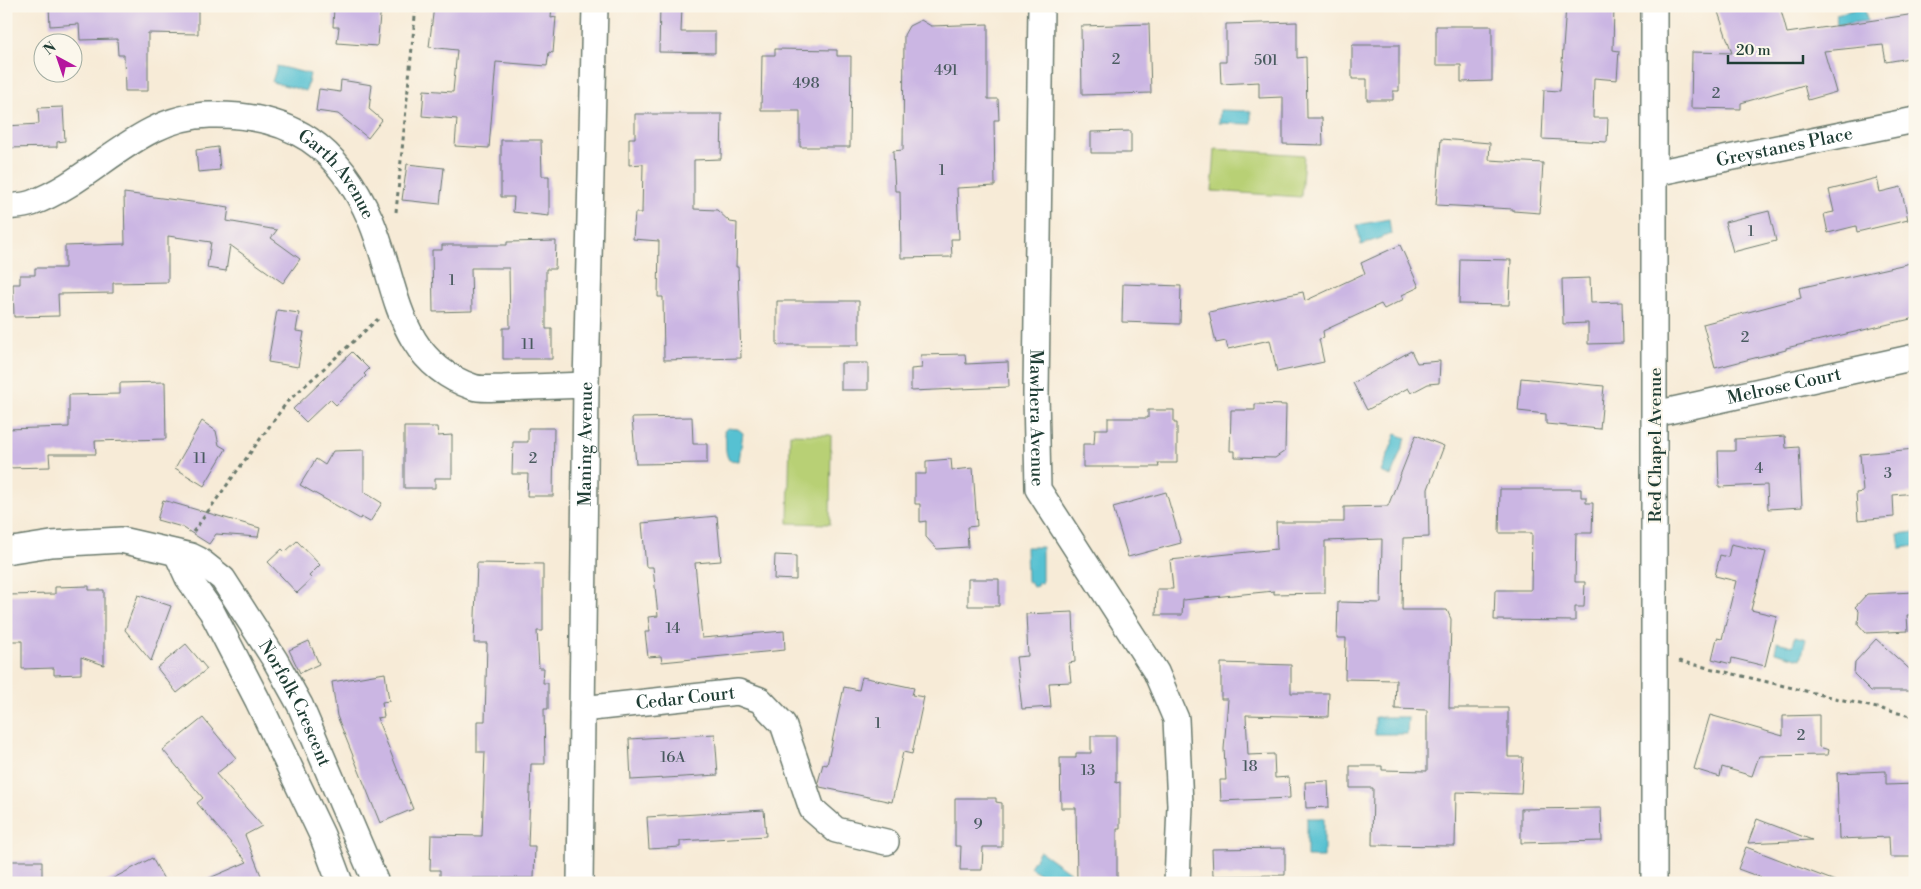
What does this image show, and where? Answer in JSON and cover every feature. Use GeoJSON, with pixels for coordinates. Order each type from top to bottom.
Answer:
{"type":"FeatureCollection","features":[{"type":"Feature","properties":{"kind":"street","name":"Maning Avenue"},"geometry":{"type":"LineString","coordinates":[[580,882],[586,385],[595,6]]}},
{"type":"Feature","properties":{"kind":"street","name":"Mawhera Avenue"},"geometry":{"type":"LineString","coordinates":[[1041,6],[1036,394],[1038,490],[1156,672],[1176,719],[1180,806],[1177,883]]}},
{"type":"Feature","properties":{"kind":"street","name":"Red Chapel Avenue"},"geometry":{"type":"LineString","coordinates":[[1654,6],[1654,883]]}},
{"type":"Feature","properties":{"kind":"street","name":"Garth Avenue"},"geometry":{"type":"LineString","coordinates":[[6,207],[32,203],[74,181],[157,126],[207,115],[244,116],[288,127],[321,147],[349,179],[371,222],[396,304],[420,350],[448,377],[476,388],[586,385]]}},
{"type":"Feature","properties":{"kind":"street","name":"Greystanes Place"},"geometry":{"type":"LineString","coordinates":[[1655,173],[1915,120]]}},
{"type":"Feature","properties":{"kind":"street","name":"Melrose Court"},"geometry":{"type":"LineString","coordinates":[[1655,414],[1915,357]]}},
{"type":"Feature","properties":{"kind":"street","name":"Norfolk Crescent"},"geometry":{"type":"LineString","coordinates":[[6,551],[51,544],[121,540],[199,560],[223,579],[275,660],[304,714],[376,883]]}},
{"type":"Feature","properties":{"kind":"street","name":"Norfolk Crescent"},"geometry":{"type":"LineString","coordinates":[[177,554],[188,578],[212,612],[258,701],[322,835],[340,883]]}},
{"type":"Feature","properties":{"kind":"street","name":"Cedar Court"},"geometry":{"type":"LineString","coordinates":[[582,709],[738,692],[760,700],[783,724],[812,810],[836,830],[886,842]]}},
{"type":"Feature","properties":{"kind":"path"},"geometry":{"type":"LineString","coordinates":[[396,213],[416,6]]}},
{"type":"Feature","properties":{"kind":"path"},"geometry":{"type":"LineString","coordinates":[[177,554],[287,402],[396,304]]}},
{"type":"Feature","properties":{"kind":"path"},"geometry":{"type":"LineString","coordinates":[[1654,655],[1915,717]]}},
{"type":"Feature","properties":{"kind":"green space"},"geometry":{"type":"Polygon","coordinates":[[[1215,149],[1304,155],[1301,197],[1212,191],[1215,149]]]}},
{"type":"Feature","properties":{"kind":"green space"},"geometry":{"type":"Polygon","coordinates":[[[790,434],[831,435],[830,524],[788,523],[790,434]]]}},
{"type":"Feature","properties":{"kind":"water"},"geometry":{"type":"Polygon","coordinates":[[[1865,7],[1867,21],[1837,25],[1836,14],[1865,7]]]}},
{"type":"Feature","properties":{"kind":"water"},"geometry":{"type":"Polygon","coordinates":[[[277,66],[310,74],[306,91],[272,82],[277,66]]]}},
{"type":"Feature","properties":{"kind":"water"},"geometry":{"type":"Polygon","coordinates":[[[1220,110],[1251,111],[1251,124],[1219,123],[1220,110]]]}},
{"type":"Feature","properties":{"kind":"water"},"geometry":{"type":"Polygon","coordinates":[[[1389,219],[1391,234],[1361,245],[1357,225],[1389,219]]]}},
{"type":"Feature","properties":{"kind":"water"},"geometry":{"type":"Polygon","coordinates":[[[727,428],[738,429],[743,433],[739,461],[729,460],[727,456],[724,431],[727,428]]]}},
{"type":"Feature","properties":{"kind":"water"},"geometry":{"type":"Polygon","coordinates":[[[1396,434],[1406,438],[1391,476],[1381,472],[1396,434]]]}},
{"type":"Feature","properties":{"kind":"water"},"geometry":{"type":"Polygon","coordinates":[[[1915,532],[1915,546],[1900,548],[1898,534],[1915,532]]]}},
{"type":"Feature","properties":{"kind":"water"},"geometry":{"type":"Polygon","coordinates":[[[1026,547],[1042,547],[1042,583],[1038,583],[1037,586],[1033,587],[1030,582],[1027,582],[1026,547]]]}},
{"type":"Feature","properties":{"kind":"water"},"geometry":{"type":"Polygon","coordinates":[[[1795,636],[1806,639],[1801,659],[1775,652],[1777,642],[1793,646],[1795,636]]]}},
{"type":"Feature","properties":{"kind":"water"},"geometry":{"type":"Polygon","coordinates":[[[1375,717],[1408,717],[1407,734],[1375,734],[1375,717]]]}},
{"type":"Feature","properties":{"kind":"water"},"geometry":{"type":"Polygon","coordinates":[[[1307,818],[1324,818],[1324,857],[1307,857],[1307,818]]]}},
{"type":"Feature","properties":{"kind":"water"},"geometry":{"type":"Polygon","coordinates":[[[1040,851],[1071,873],[1066,883],[1049,881],[1030,867],[1040,851]]]}},
{"type":"Feature","properties":{"kind":"building"},"geometry":{"type":"Polygon","coordinates":[[[49,6],[198,6],[198,34],[148,33],[148,91],[125,91],[124,55],[118,55],[117,39],[82,40],[79,24],[50,26],[49,6]]]}},
{"type":"Feature","properties":{"kind":"building"},"geometry":{"type":"Polygon","coordinates":[[[334,6],[381,6],[377,46],[337,43],[339,27],[333,27],[334,6]]]}},
{"type":"Feature","properties":{"kind":"building"},"geometry":{"type":"Polygon","coordinates":[[[434,6],[552,6],[551,18],[556,17],[553,53],[549,52],[547,66],[496,62],[489,148],[455,146],[457,119],[422,116],[424,90],[453,92],[457,50],[429,47],[434,6]]]}},
{"type":"Feature","properties":{"kind":"building"},"geometry":{"type":"Polygon","coordinates":[[[660,6],[682,6],[681,32],[715,32],[715,53],[659,52],[660,6]]]}},
{"type":"Feature","properties":{"kind":"building"},"geometry":{"type":"Polygon","coordinates":[[[1566,6],[1614,6],[1613,50],[1619,51],[1617,80],[1594,78],[1593,118],[1608,118],[1607,142],[1542,139],[1544,90],[1560,91],[1566,6]]]}},
{"type":"Feature","properties":{"kind":"building"},"geometry":{"type":"Polygon","coordinates":[[[1716,6],[1780,6],[1787,33],[1915,14],[1915,57],[1886,62],[1883,45],[1824,51],[1836,92],[1808,100],[1804,85],[1741,103],[1741,109],[1691,108],[1692,52],[1732,53],[1716,6]]]}},
{"type":"Feature","properties":{"kind":"building"},"geometry":{"type":"Polygon","coordinates":[[[921,20],[931,26],[988,24],[988,99],[998,99],[999,120],[994,120],[995,186],[957,188],[959,239],[951,239],[952,257],[901,258],[900,191],[895,191],[893,151],[903,150],[904,35],[909,26],[921,20]]]}},
{"type":"Feature","properties":{"kind":"building"},"geometry":{"type":"Polygon","coordinates":[[[1297,22],[1297,58],[1306,57],[1307,118],[1322,118],[1323,145],[1283,144],[1283,97],[1259,98],[1259,82],[1221,84],[1220,62],[1226,62],[1226,24],[1297,22]]]}},
{"type":"Feature","properties":{"kind":"building"},"geometry":{"type":"Polygon","coordinates":[[[1149,24],[1151,93],[1082,95],[1081,26],[1149,24]]]}},
{"type":"Feature","properties":{"kind":"building"},"geometry":{"type":"Polygon","coordinates":[[[1436,26],[1492,26],[1492,81],[1461,82],[1461,65],[1436,65],[1436,26]]]}},
{"type":"Feature","properties":{"kind":"building"},"geometry":{"type":"Polygon","coordinates":[[[1352,45],[1399,45],[1399,91],[1393,91],[1393,100],[1367,100],[1367,79],[1352,79],[1352,45]]]}},
{"type":"Feature","properties":{"kind":"building"},"geometry":{"type":"Polygon","coordinates":[[[775,49],[837,50],[837,56],[851,56],[850,147],[800,147],[800,111],[761,111],[762,55],[775,55],[775,49]]]}},
{"type":"Feature","properties":{"kind":"building"},"geometry":{"type":"Polygon","coordinates":[[[341,80],[372,85],[369,109],[382,120],[368,138],[338,114],[316,111],[319,89],[340,92],[341,80]]]}},
{"type":"Feature","properties":{"kind":"building"},"geometry":{"type":"Polygon","coordinates":[[[63,107],[65,141],[57,142],[57,147],[6,148],[6,126],[39,124],[38,108],[63,107]]]}},
{"type":"Feature","properties":{"kind":"building"},"geometry":{"type":"Polygon","coordinates":[[[635,114],[722,114],[721,159],[694,160],[694,209],[717,210],[730,222],[737,223],[736,267],[738,267],[741,358],[664,360],[663,297],[658,297],[659,241],[633,239],[635,213],[642,213],[643,164],[629,165],[629,138],[635,138],[635,114]]]}},
{"type":"Feature","properties":{"kind":"building"},"geometry":{"type":"Polygon","coordinates":[[[1131,131],[1131,153],[1091,153],[1091,132],[1131,131]]]}},
{"type":"Feature","properties":{"kind":"building"},"geometry":{"type":"Polygon","coordinates":[[[1441,139],[1490,143],[1489,160],[1543,163],[1540,213],[1513,211],[1513,209],[1436,205],[1441,139]]]}},
{"type":"Feature","properties":{"kind":"building"},"geometry":{"type":"Polygon","coordinates":[[[501,140],[541,140],[542,176],[549,176],[549,216],[513,212],[514,197],[501,197],[501,140]]]}},
{"type":"Feature","properties":{"kind":"building"},"geometry":{"type":"Polygon","coordinates":[[[218,147],[220,170],[198,172],[196,150],[218,147]]]}},
{"type":"Feature","properties":{"kind":"building"},"geometry":{"type":"Polygon","coordinates":[[[407,164],[444,168],[440,204],[402,200],[407,164]]]}},
{"type":"Feature","properties":{"kind":"building"},"geometry":{"type":"Polygon","coordinates":[[[1877,178],[1880,192],[1901,187],[1908,220],[1857,232],[1856,226],[1828,233],[1824,214],[1834,212],[1829,190],[1877,178]]]}},
{"type":"Feature","properties":{"kind":"building"},"geometry":{"type":"Polygon","coordinates":[[[124,193],[229,207],[227,221],[277,230],[271,238],[300,259],[283,283],[230,245],[226,271],[207,268],[211,242],[168,236],[168,282],[113,283],[113,293],[58,294],[59,316],[14,317],[13,284],[20,284],[20,275],[35,275],[35,268],[65,268],[65,246],[125,244],[124,193]]]}},
{"type":"Feature","properties":{"kind":"building"},"geometry":{"type":"Polygon","coordinates":[[[1769,211],[1776,241],[1733,252],[1725,222],[1769,211]]]}},
{"type":"Feature","properties":{"kind":"building"},"geometry":{"type":"Polygon","coordinates":[[[556,241],[555,269],[546,269],[546,329],[552,329],[552,359],[503,359],[503,328],[510,328],[509,268],[471,268],[472,311],[433,312],[432,250],[442,250],[442,245],[507,245],[507,242],[556,241]]]}},
{"type":"Feature","properties":{"kind":"building"},"geometry":{"type":"Polygon","coordinates":[[[1400,245],[1419,287],[1402,295],[1404,299],[1384,309],[1381,304],[1323,331],[1324,338],[1319,339],[1324,362],[1277,372],[1270,340],[1228,349],[1226,341],[1216,343],[1209,312],[1303,292],[1305,301],[1365,273],[1361,263],[1400,245]]]}},
{"type":"Feature","properties":{"kind":"building"},"geometry":{"type":"Polygon","coordinates":[[[1460,259],[1511,260],[1509,305],[1459,304],[1460,259]]]}},
{"type":"Feature","properties":{"kind":"building"},"geometry":{"type":"Polygon","coordinates":[[[1915,262],[1915,318],[1786,348],[1786,350],[1715,368],[1703,324],[1801,298],[1799,288],[1915,262]]]}},
{"type":"Feature","properties":{"kind":"building"},"geometry":{"type":"Polygon","coordinates":[[[1590,278],[1591,303],[1622,302],[1623,343],[1588,344],[1588,323],[1563,324],[1562,279],[1590,278]]]}},
{"type":"Feature","properties":{"kind":"building"},"geometry":{"type":"Polygon","coordinates":[[[1123,284],[1181,286],[1180,324],[1122,322],[1123,284]]]}},
{"type":"Feature","properties":{"kind":"building"},"geometry":{"type":"Polygon","coordinates":[[[777,301],[859,301],[859,345],[777,345],[777,301]]]}},
{"type":"Feature","properties":{"kind":"building"},"geometry":{"type":"Polygon","coordinates":[[[277,310],[299,313],[296,331],[304,332],[298,367],[268,362],[277,310]]]}},
{"type":"Feature","properties":{"kind":"building"},"geometry":{"type":"Polygon","coordinates":[[[1411,351],[1417,363],[1440,361],[1439,383],[1428,384],[1411,393],[1408,388],[1367,410],[1353,383],[1411,351]]]}},
{"type":"Feature","properties":{"kind":"building"},"geometry":{"type":"Polygon","coordinates":[[[352,352],[369,369],[364,374],[366,376],[336,405],[330,399],[306,422],[293,409],[352,352]]]}},
{"type":"Feature","properties":{"kind":"building"},"geometry":{"type":"Polygon","coordinates":[[[965,354],[966,364],[1008,362],[1009,387],[911,391],[911,369],[922,368],[921,355],[965,354]]]}},
{"type":"Feature","properties":{"kind":"building"},"geometry":{"type":"Polygon","coordinates":[[[841,363],[868,363],[868,390],[841,390],[841,363]]]}},
{"type":"Feature","properties":{"kind":"building"},"geometry":{"type":"Polygon","coordinates":[[[1521,378],[1604,386],[1600,429],[1546,424],[1546,414],[1518,411],[1521,378]]]}},
{"type":"Feature","properties":{"kind":"building"},"geometry":{"type":"Polygon","coordinates":[[[165,382],[166,439],[95,441],[96,454],[49,454],[50,467],[6,468],[6,429],[69,427],[69,395],[120,394],[120,383],[165,382]]]}},
{"type":"Feature","properties":{"kind":"building"},"geometry":{"type":"Polygon","coordinates":[[[1255,404],[1286,405],[1285,451],[1275,458],[1235,457],[1235,451],[1230,451],[1231,410],[1255,410],[1255,404]]]}},
{"type":"Feature","properties":{"kind":"building"},"geometry":{"type":"Polygon","coordinates":[[[1148,410],[1174,410],[1174,423],[1177,423],[1177,463],[1158,463],[1159,467],[1083,467],[1083,444],[1094,444],[1095,429],[1108,429],[1108,418],[1148,418],[1148,410]]]}},
{"type":"Feature","properties":{"kind":"building"},"geometry":{"type":"Polygon","coordinates":[[[692,417],[693,444],[707,444],[707,463],[636,464],[632,418],[692,417]]]}},
{"type":"Feature","properties":{"kind":"building"},"geometry":{"type":"Polygon","coordinates":[[[202,421],[216,431],[219,445],[226,449],[204,486],[175,468],[202,421]]]}},
{"type":"Feature","properties":{"kind":"building"},"geometry":{"type":"Polygon","coordinates":[[[404,427],[437,427],[438,436],[452,435],[452,478],[435,478],[435,488],[404,488],[404,427]]]}},
{"type":"Feature","properties":{"kind":"building"},"geometry":{"type":"Polygon","coordinates":[[[528,428],[554,428],[553,496],[527,496],[528,474],[512,474],[513,442],[528,442],[528,428]]]}},
{"type":"Feature","properties":{"kind":"building"},"geometry":{"type":"Polygon","coordinates":[[[1416,435],[1444,446],[1428,489],[1429,537],[1403,538],[1402,610],[1447,610],[1451,619],[1449,708],[1508,708],[1508,757],[1523,757],[1521,794],[1456,792],[1455,846],[1372,845],[1373,788],[1350,788],[1350,766],[1382,766],[1382,770],[1427,771],[1427,710],[1395,709],[1396,680],[1345,679],[1346,638],[1337,638],[1338,602],[1381,603],[1382,539],[1325,541],[1325,593],[1274,594],[1274,591],[1183,600],[1182,615],[1156,615],[1157,589],[1173,589],[1170,560],[1277,549],[1276,522],[1344,522],[1344,507],[1388,506],[1416,435]]]}},
{"type":"Feature","properties":{"kind":"building"},"geometry":{"type":"Polygon","coordinates":[[[1785,436],[1786,448],[1799,447],[1802,507],[1768,509],[1767,485],[1719,487],[1718,451],[1735,451],[1735,439],[1785,436]]]}},
{"type":"Feature","properties":{"kind":"building"},"geometry":{"type":"Polygon","coordinates":[[[1915,449],[1915,493],[1893,495],[1894,517],[1858,520],[1856,493],[1863,492],[1860,454],[1915,449]]]}},
{"type":"Feature","properties":{"kind":"building"},"geometry":{"type":"Polygon","coordinates":[[[364,450],[364,492],[382,503],[370,522],[361,517],[360,519],[300,485],[316,459],[325,465],[333,451],[364,450]]]}},
{"type":"Feature","properties":{"kind":"building"},"geometry":{"type":"Polygon","coordinates":[[[951,459],[952,470],[973,468],[977,526],[967,527],[968,547],[937,549],[926,537],[926,521],[920,522],[920,504],[915,504],[915,474],[926,474],[926,461],[951,459]]]}},
{"type":"Feature","properties":{"kind":"building"},"geometry":{"type":"Polygon","coordinates":[[[1500,489],[1581,489],[1581,497],[1586,497],[1586,503],[1593,503],[1592,533],[1576,533],[1575,582],[1585,582],[1584,607],[1575,607],[1575,621],[1494,620],[1495,590],[1531,590],[1532,533],[1499,533],[1500,489]]]}},
{"type":"Feature","properties":{"kind":"building"},"geometry":{"type":"Polygon","coordinates":[[[1166,492],[1181,543],[1128,557],[1113,507],[1166,492]]]}},
{"type":"Feature","properties":{"kind":"building"},"geometry":{"type":"Polygon","coordinates":[[[163,500],[260,528],[258,537],[216,534],[209,544],[182,527],[157,520],[163,500]]]}},
{"type":"Feature","properties":{"kind":"building"},"geometry":{"type":"Polygon","coordinates":[[[717,516],[721,561],[695,563],[702,638],[784,631],[785,650],[662,662],[661,656],[648,657],[645,632],[650,632],[648,617],[658,616],[653,567],[646,567],[642,523],[717,516]]]}},
{"type":"Feature","properties":{"kind":"building"},"geometry":{"type":"Polygon","coordinates":[[[297,541],[320,565],[309,576],[312,579],[297,593],[268,562],[282,549],[285,552],[297,541]]]}},
{"type":"Feature","properties":{"kind":"building"},"geometry":{"type":"Polygon","coordinates":[[[1731,544],[1766,552],[1751,610],[1777,616],[1765,666],[1732,658],[1731,664],[1712,659],[1717,638],[1722,639],[1736,581],[1715,576],[1720,555],[1728,557],[1731,544]]]}},
{"type":"Feature","properties":{"kind":"building"},"geometry":{"type":"Polygon","coordinates":[[[775,555],[796,556],[796,580],[774,579],[775,555]]]}},
{"type":"Feature","properties":{"kind":"building"},"geometry":{"type":"Polygon","coordinates":[[[477,563],[543,564],[543,631],[537,631],[539,668],[544,668],[543,683],[548,683],[548,709],[544,709],[545,764],[531,764],[528,846],[535,846],[534,878],[440,878],[440,870],[430,870],[431,835],[482,836],[485,752],[477,752],[477,721],[485,721],[487,643],[474,643],[477,563]]]}},
{"type":"Feature","properties":{"kind":"building"},"geometry":{"type":"Polygon","coordinates":[[[968,579],[999,579],[999,606],[968,606],[968,579]]]}},
{"type":"Feature","properties":{"kind":"building"},"geometry":{"type":"Polygon","coordinates":[[[89,586],[89,590],[104,590],[104,665],[81,657],[81,674],[54,675],[54,668],[22,669],[22,641],[6,641],[6,595],[55,594],[55,587],[89,586]]]}},
{"type":"Feature","properties":{"kind":"building"},"geometry":{"type":"Polygon","coordinates":[[[1915,592],[1915,615],[1907,615],[1908,631],[1866,633],[1858,624],[1859,611],[1855,607],[1867,594],[1915,592]]]}},
{"type":"Feature","properties":{"kind":"building"},"geometry":{"type":"Polygon","coordinates":[[[138,595],[171,606],[151,661],[125,630],[138,595]]]}},
{"type":"Feature","properties":{"kind":"building"},"geometry":{"type":"Polygon","coordinates":[[[1073,612],[1075,662],[1069,663],[1071,682],[1049,683],[1051,707],[1022,709],[1016,657],[1028,656],[1026,614],[1073,612]]]}},
{"type":"Feature","properties":{"kind":"building"},"geometry":{"type":"Polygon","coordinates":[[[1876,639],[1915,674],[1915,691],[1871,691],[1854,674],[1855,662],[1876,639]]]}},
{"type":"Feature","properties":{"kind":"building"},"geometry":{"type":"Polygon","coordinates":[[[309,641],[319,664],[300,673],[289,650],[309,641]]]}},
{"type":"Feature","properties":{"kind":"building"},"geometry":{"type":"Polygon","coordinates":[[[186,644],[207,669],[177,693],[157,668],[186,644]]]}},
{"type":"Feature","properties":{"kind":"building"},"geometry":{"type":"Polygon","coordinates":[[[1221,663],[1291,665],[1291,693],[1329,693],[1328,717],[1246,715],[1248,755],[1274,754],[1275,778],[1289,777],[1290,798],[1221,801],[1220,780],[1226,780],[1224,749],[1228,699],[1221,699],[1221,663]]]}},
{"type":"Feature","properties":{"kind":"building"},"geometry":{"type":"Polygon","coordinates":[[[385,673],[389,701],[382,702],[384,717],[377,718],[413,809],[380,823],[337,716],[332,682],[385,673]]]}},
{"type":"Feature","properties":{"kind":"building"},"geometry":{"type":"Polygon","coordinates":[[[862,677],[914,688],[912,695],[924,697],[912,754],[903,752],[892,802],[820,787],[818,782],[823,764],[827,765],[844,687],[859,690],[862,677]]]}},
{"type":"Feature","properties":{"kind":"building"},"geometry":{"type":"Polygon","coordinates":[[[1710,715],[1783,736],[1783,716],[1819,715],[1819,747],[1829,750],[1828,755],[1759,756],[1752,776],[1722,767],[1720,777],[1694,769],[1710,715]]]}},
{"type":"Feature","properties":{"kind":"building"},"geometry":{"type":"Polygon","coordinates":[[[203,718],[236,758],[216,774],[262,826],[245,835],[264,883],[198,883],[247,862],[197,803],[203,798],[163,750],[203,718]]]}},
{"type":"Feature","properties":{"kind":"building"},"geometry":{"type":"Polygon","coordinates":[[[715,734],[718,775],[631,780],[629,739],[715,734]]]}},
{"type":"Feature","properties":{"kind":"building"},"geometry":{"type":"Polygon","coordinates":[[[1091,736],[1116,736],[1116,783],[1120,782],[1120,829],[1117,829],[1117,883],[1077,883],[1076,808],[1061,808],[1060,758],[1076,758],[1076,753],[1091,753],[1091,736]]]}},
{"type":"Feature","properties":{"kind":"building"},"geometry":{"type":"Polygon","coordinates":[[[1886,771],[1886,785],[1915,784],[1915,857],[1890,857],[1889,837],[1839,839],[1837,773],[1886,771]]]}},
{"type":"Feature","properties":{"kind":"building"},"geometry":{"type":"Polygon","coordinates":[[[1328,781],[1329,807],[1306,808],[1305,782],[1328,781]]]}},
{"type":"Feature","properties":{"kind":"building"},"geometry":{"type":"Polygon","coordinates":[[[955,798],[996,798],[996,802],[1002,803],[1002,847],[983,847],[982,870],[960,870],[961,846],[955,846],[955,798]]]}},
{"type":"Feature","properties":{"kind":"building"},"geometry":{"type":"Polygon","coordinates":[[[1601,808],[1602,841],[1521,843],[1521,809],[1601,808]]]}},
{"type":"Feature","properties":{"kind":"building"},"geometry":{"type":"Polygon","coordinates":[[[764,810],[766,836],[680,841],[680,847],[649,849],[647,817],[764,810]]]}},
{"type":"Feature","properties":{"kind":"building"},"geometry":{"type":"Polygon","coordinates":[[[1757,819],[1812,840],[1748,843],[1757,819]]]}},
{"type":"Feature","properties":{"kind":"building"},"geometry":{"type":"Polygon","coordinates":[[[1746,847],[1835,881],[1835,883],[1776,883],[1738,869],[1746,847]]]}},
{"type":"Feature","properties":{"kind":"building"},"geometry":{"type":"Polygon","coordinates":[[[1285,848],[1285,875],[1213,876],[1212,849],[1285,848]]]}},
{"type":"Feature","properties":{"kind":"building"},"geometry":{"type":"Polygon","coordinates":[[[152,858],[166,883],[104,883],[152,858]]]}},
{"type":"Feature","properties":{"kind":"building"},"geometry":{"type":"Polygon","coordinates":[[[6,861],[42,861],[42,882],[6,882],[6,861]]]}}]}
